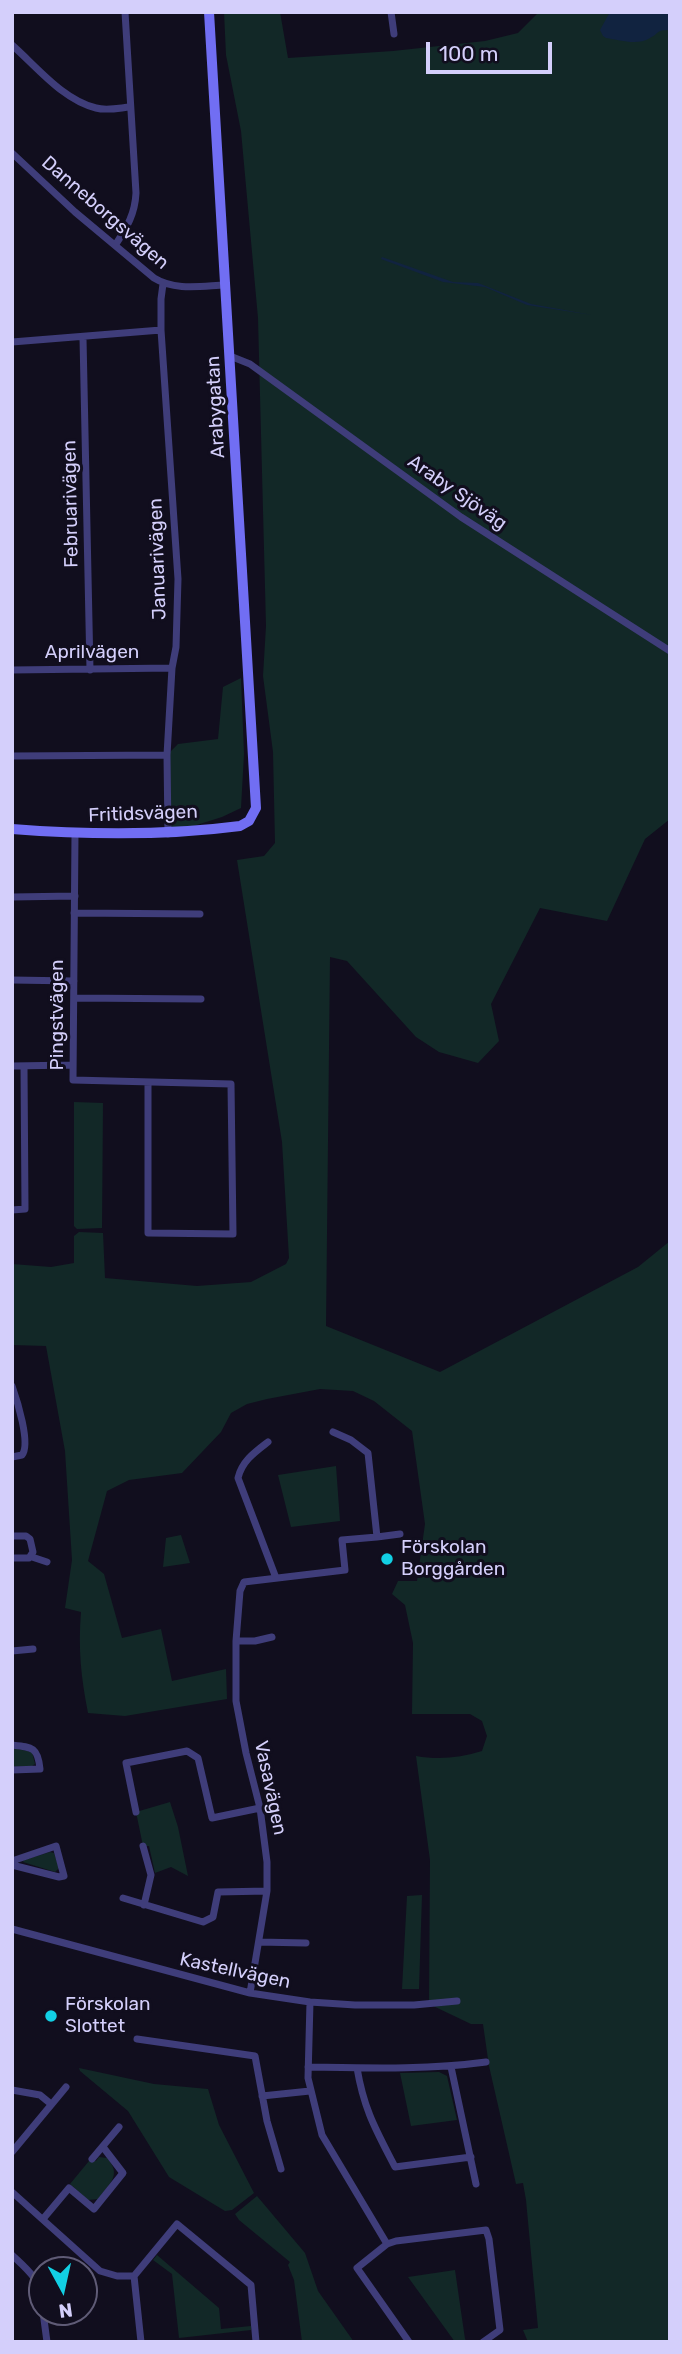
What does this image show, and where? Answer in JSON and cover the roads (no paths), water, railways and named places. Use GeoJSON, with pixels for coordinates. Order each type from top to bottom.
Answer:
{"type":"FeatureCollection","features":[{"type":"Feature","properties":{"kind":"street"},"geometry":{"type":"LineString","coordinates":[[116,244],[135,209],[136,193],[125,12]]}},
{"type":"Feature","properties":{"kind":"street","name":"Arabygatan"},"geometry":{"type":"LineString","coordinates":[[209,12],[256,799]]}},
{"type":"Feature","properties":{"kind":"street"},"geometry":{"type":"LineString","coordinates":[[391,12],[394,34]]}},
{"type":"Feature","properties":{"kind":"street"},"geometry":{"type":"LineString","coordinates":[[12,45],[55,84],[80,102],[99,109],[130,107]]}},
{"type":"Feature","properties":{"kind":"street","name":"Danneborgsvägen"},"geometry":{"type":"LineString","coordinates":[[12,153],[75,212],[163,284],[177,287],[225,285]]}},
{"type":"Feature","properties":{"kind":"street","name":"Januarivägen"},"geometry":{"type":"LineString","coordinates":[[163,284],[161,330],[178,579],[176,647],[172,668],[167,755],[168,834]]}},
{"type":"Feature","properties":{"kind":"street"},"geometry":{"type":"LineString","coordinates":[[12,342],[161,330]]}},
{"type":"Feature","properties":{"kind":"street","name":"Februarivägen"},"geometry":{"type":"LineString","coordinates":[[83,338],[90,670]]}},
{"type":"Feature","properties":{"kind":"street","name":"Araby Sjöväg"},"geometry":{"type":"LineString","coordinates":[[230,356],[250,364],[461,517],[670,651]]}},
{"type":"Feature","properties":{"kind":"street","name":"Aprilvägen"},"geometry":{"type":"LineString","coordinates":[[12,670],[172,668]]}},
{"type":"Feature","properties":{"kind":"street"},"geometry":{"type":"LineString","coordinates":[[12,756],[167,755]]}},
{"type":"Feature","properties":{"kind":"street","name":"Fritidsvägen"},"geometry":{"type":"LineString","coordinates":[[12,829],[75,834],[168,834],[240,825],[254,816],[256,799]]}},
{"type":"Feature","properties":{"kind":"street","name":"Pingstvägen"},"geometry":{"type":"LineString","coordinates":[[75,834],[73,1080],[231,1084],[233,1234],[148,1233],[148,1082]]}},
{"type":"Feature","properties":{"kind":"street"},"geometry":{"type":"LineString","coordinates":[[12,897],[75,896]]}},
{"type":"Feature","properties":{"kind":"street"},"geometry":{"type":"LineString","coordinates":[[74,913],[201,914]]}},
{"type":"Feature","properties":{"kind":"street"},"geometry":{"type":"LineString","coordinates":[[12,980],[74,981]]}},
{"type":"Feature","properties":{"kind":"street"},"geometry":{"type":"LineString","coordinates":[[74,998],[201,999]]}},
{"type":"Feature","properties":{"kind":"street"},"geometry":{"type":"LineString","coordinates":[[12,1066],[73,1065]]}},
{"type":"Feature","properties":{"kind":"street"},"geometry":{"type":"LineString","coordinates":[[12,1210],[25,1209],[24,1066]]}},
{"type":"Feature","properties":{"kind":"street"},"geometry":{"type":"LineString","coordinates":[[12,1386],[21,1416],[26,1449],[22,1455],[12,1457]]}},
{"type":"Feature","properties":{"kind":"street"},"geometry":{"type":"LineString","coordinates":[[333,1432],[351,1440],[369,1453],[377,1536],[400,1534]]}},
{"type":"Feature","properties":{"kind":"street"},"geometry":{"type":"LineString","coordinates":[[268,1442],[240,1468],[238,1478],[276,1578]]}},
{"type":"Feature","properties":{"kind":"street"},"geometry":{"type":"LineString","coordinates":[[12,1536],[22,1535],[30,1539],[32,1557]]}},
{"type":"Feature","properties":{"kind":"street","name":"Vasavägen"},"geometry":{"type":"LineString","coordinates":[[250,1993],[267,1891],[267,1862],[260,1808],[237,1704],[236,1641],[242,1584],[345,1570],[342,1540],[377,1536]]}},
{"type":"Feature","properties":{"kind":"street"},"geometry":{"type":"LineString","coordinates":[[12,1558],[32,1557],[47,1562]]}},
{"type":"Feature","properties":{"kind":"street"},"geometry":{"type":"LineString","coordinates":[[236,1641],[272,1637]]}},
{"type":"Feature","properties":{"kind":"street"},"geometry":{"type":"LineString","coordinates":[[12,1651],[33,1648]]}},
{"type":"Feature","properties":{"kind":"street"},"geometry":{"type":"LineString","coordinates":[[12,1745],[35,1749],[40,1769],[12,1770]]}},
{"type":"Feature","properties":{"kind":"street"},"geometry":{"type":"LineString","coordinates":[[136,1812],[126,1763],[187,1751],[198,1758],[212,1818],[260,1808]]}},
{"type":"Feature","properties":{"kind":"street"},"geometry":{"type":"LineString","coordinates":[[56,1846],[65,1874],[64,1877],[59,1877],[12,1863],[56,1846]]}},
{"type":"Feature","properties":{"kind":"street"},"geometry":{"type":"LineString","coordinates":[[143,1846],[151,1875],[144,1905]]}},
{"type":"Feature","properties":{"kind":"street"},"geometry":{"type":"LineString","coordinates":[[123,1898],[203,1922],[213,1917],[218,1892],[267,1891]]}},
{"type":"Feature","properties":{"kind":"street","name":"Kastellvägen"},"geometry":{"type":"LineString","coordinates":[[12,1929],[250,1993],[310,2002],[392,2006],[457,2001]]}},
{"type":"Feature","properties":{"kind":"street"},"geometry":{"type":"LineString","coordinates":[[258,1942],[306,1944]]}},
{"type":"Feature","properties":{"kind":"street"},"geometry":{"type":"LineString","coordinates":[[310,2002],[310,2091],[322,2135],[387,2245]]}},
{"type":"Feature","properties":{"kind":"street"},"geometry":{"type":"LineString","coordinates":[[137,2039],[256,2056],[267,2121],[281,2169]]}},
{"type":"Feature","properties":{"kind":"street"},"geometry":{"type":"LineString","coordinates":[[308,2067],[451,2067],[486,2062]]}},
{"type":"Feature","properties":{"kind":"street"},"geometry":{"type":"LineString","coordinates":[[451,2067],[476,2183]]}},
{"type":"Feature","properties":{"kind":"street"},"geometry":{"type":"LineString","coordinates":[[357,2068],[362,2098],[396,2166],[471,2157]]}},
{"type":"Feature","properties":{"kind":"street"},"geometry":{"type":"LineString","coordinates":[[12,2152],[66,2087]]}},
{"type":"Feature","properties":{"kind":"street"},"geometry":{"type":"LineString","coordinates":[[12,2090],[40,2095],[51,2104]]}},
{"type":"Feature","properties":{"kind":"street"},"geometry":{"type":"LineString","coordinates":[[262,2096],[310,2091]]}},
{"type":"Feature","properties":{"kind":"street"},"geometry":{"type":"LineString","coordinates":[[92,2159],[119,2126]]}},
{"type":"Feature","properties":{"kind":"street"},"geometry":{"type":"LineString","coordinates":[[43,2219],[69,2188],[94,2209],[123,2173],[103,2147]]}},
{"type":"Feature","properties":{"kind":"street"},"geometry":{"type":"LineString","coordinates":[[14,2197],[43,2219],[100,2271],[112,2275],[134,2276]]}},
{"type":"Feature","properties":{"kind":"street"},"geometry":{"type":"LineString","coordinates":[[141,2342],[134,2276],[177,2224],[251,2285],[257,2342]]}},
{"type":"Feature","properties":{"kind":"street"},"geometry":{"type":"LineString","coordinates":[[410,2342],[357,2269],[396,2241],[486,2230],[500,2330],[484,2342]]}},
{"type":"Feature","properties":{"kind":"street"},"geometry":{"type":"LineString","coordinates":[[12,2255],[28,2269]]}},
{"type":"Feature","properties":{"kind":"water"},"geometry":{"type":"Polygon","coordinates":[[[610,12],[670,12],[670,30],[660,31],[640,42],[606,38],[600,30],[610,12]]]}},
{"type":"Feature","properties":{"kind":"water"},"geometry":{"type":"Polygon","coordinates":[[[382,257],[453,282],[478,283],[531,304],[592,315],[527,305],[485,287],[443,282],[381,259],[382,257]]]}},
{"type":"Feature","properties":{"kind":"place","name":"Förskolan Borggården"},"geometry":{"type":"Point","coordinates":[387,1559]}},
{"type":"Feature","properties":{"kind":"place","name":"Förskolan Slottet"},"geometry":{"type":"Point","coordinates":[51,2016]}}]}
